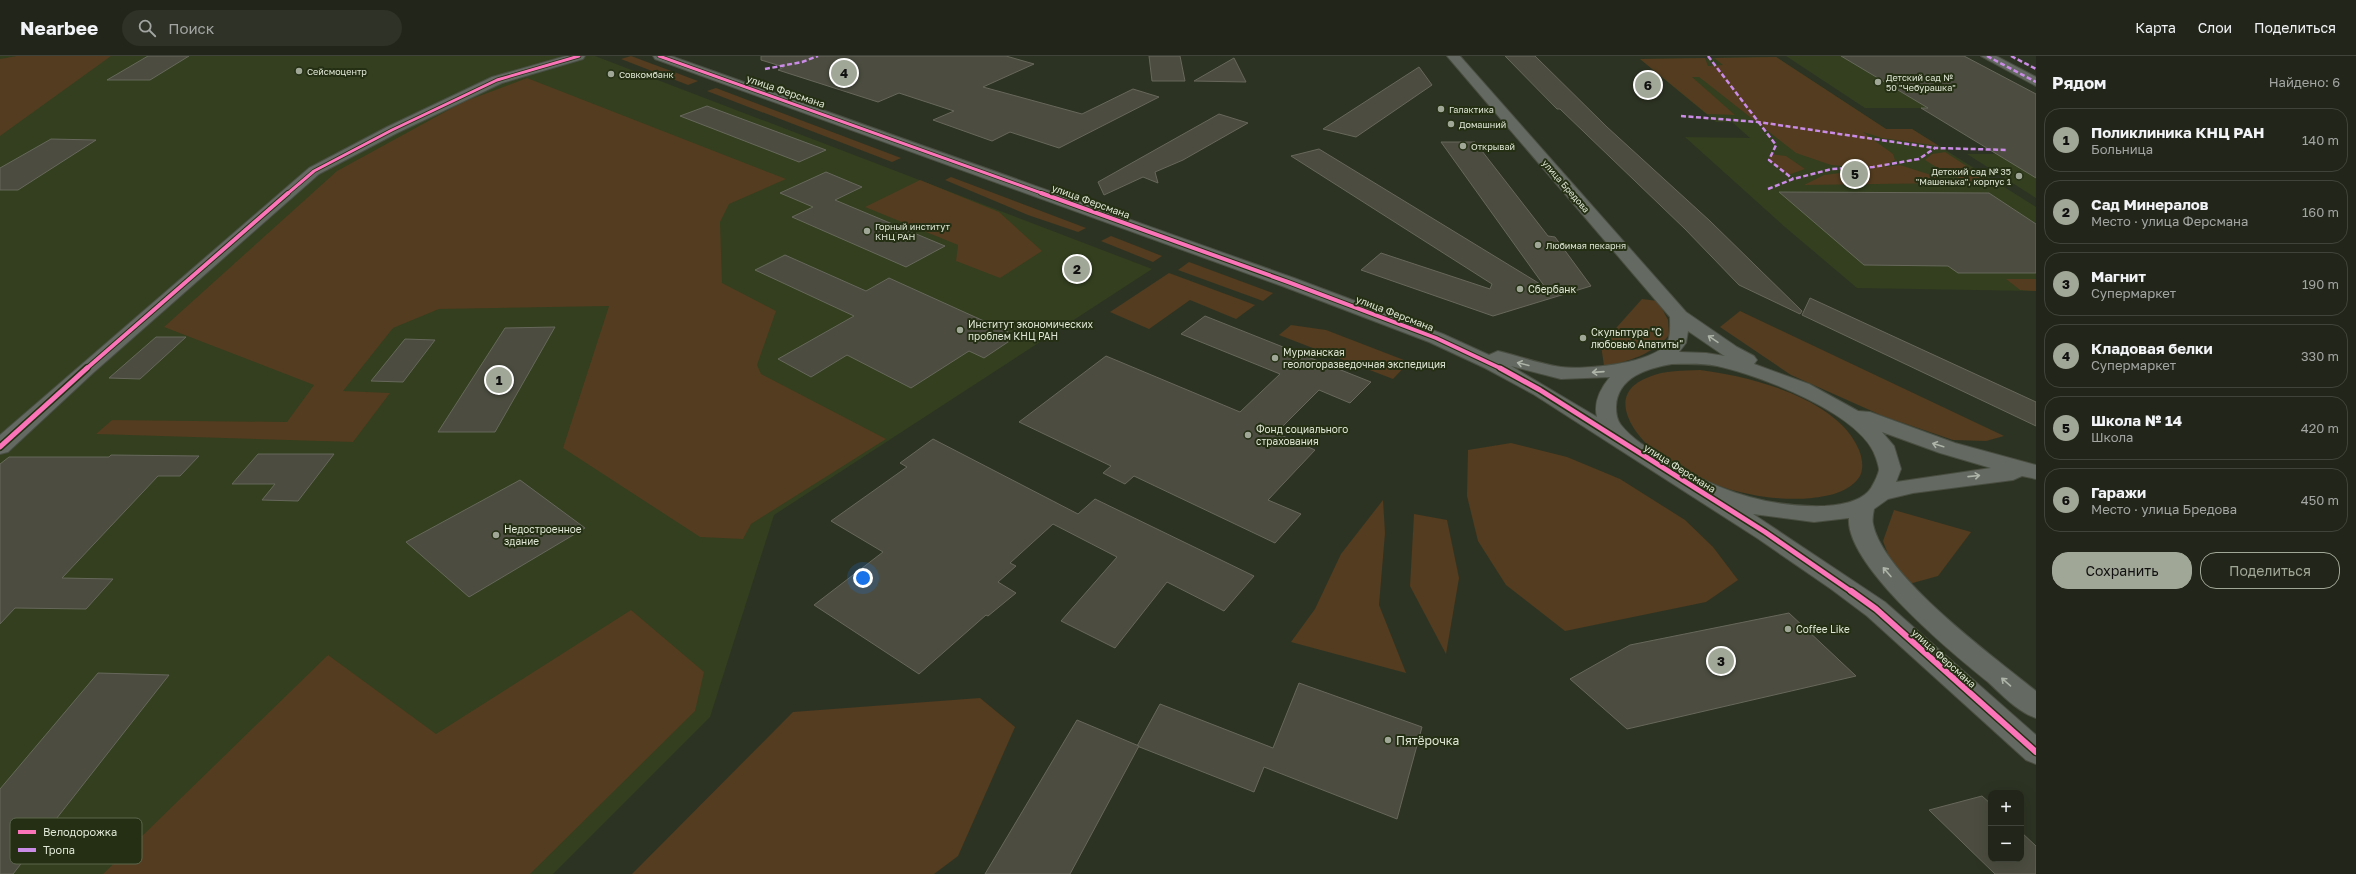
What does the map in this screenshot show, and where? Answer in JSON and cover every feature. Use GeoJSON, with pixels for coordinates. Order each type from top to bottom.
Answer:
{"type":"FeatureCollection","features":[{"type":"Feature","properties":{"kind":"street"},"geometry":{"type":"LineString","coordinates":[[0,447],[92,364],[314,171],[392,130],[497,80],[579,56]]}},
{"type":"Feature","properties":{"kind":"street","name":"улица Ферсмана"},"geometry":{"type":"LineString","coordinates":[[659,56],[945,157],[1436,338],[1514,362],[1561,373],[1600,373],[1672,358],[1717,360],[1743,366],[1805,390]]}},
{"type":"Feature","properties":{"kind":"street","name":"улица Бредова"},"geometry":{"type":"LineString","coordinates":[[1453,56],[1679,316],[1730,351],[1805,390]]}},
{"type":"Feature","properties":{"kind":"street"},"geometry":{"type":"LineString","coordinates":[[1987,56],[2036,82]]}},
{"type":"Feature","properties":{"kind":"street"},"geometry":{"type":"LineString","coordinates":[[2011,56],[2036,69]]}},
{"type":"Feature","properties":{"kind":"street"},"geometry":{"type":"LineString","coordinates":[[1679,316],[1680,340],[1670,352],[1617,379],[1606,401],[1606,414],[1613,429],[1630,445],[1659,465],[1702,488],[1739,503],[1798,514],[1829,514],[1911,485],[1971,476],[2034,472]]}},
{"type":"Feature","properties":{"kind":"street","name":"улица Ферсмана"},"geometry":{"type":"LineString","coordinates":[[1436,338],[1492,364],[1540,390],[1765,532],[1876,609],[2036,752]]}},
{"type":"Feature","properties":{"kind":"street"},"geometry":{"type":"LineString","coordinates":[[1805,390],[1903,434],[1975,457],[2034,472]]}},
{"type":"Feature","properties":{"kind":"street"},"geometry":{"type":"LineString","coordinates":[[1805,390],[1851,415],[1868,428],[1884,445],[1890,461],[1889,478],[1872,500],[1860,525],[1876,559],[1913,602],[2036,707]]}},
{"type":"Feature","properties":{"kind":"shaded area"},"geometry":{"type":"Polygon","coordinates":[[[0,56],[595,56],[1152,269],[774,515],[710,717],[553,874],[0,874],[0,56]]]}},
{"type":"Feature","properties":{"kind":"shaded area"},"geometry":{"type":"Polygon","coordinates":[[[17,56],[111,56],[0,136],[0,59],[17,56]]]}},
{"type":"Feature","properties":{"kind":"shaded area"},"geometry":{"type":"Polygon","coordinates":[[[631,56],[698,81],[688,85],[621,59],[631,56]]]}},
{"type":"Feature","properties":{"kind":"shaded area","name":"Детский сад № 50 \"Чебурашка\""},"geometry":{"type":"Polygon","coordinates":[[[1786,56],[1887,56],[1976,108],[1865,108],[1786,56]]]}},
{"type":"Feature","properties":{"kind":"shaded area"},"geometry":{"type":"Polygon","coordinates":[[[1776,57],[1886,129],[1912,129],[2036,207],[2036,291],[1857,288],[1785,227],[1685,137],[1750,138],[1732,122],[1716,122],[1640,59],[1776,57]]]}},
{"type":"Feature","properties":{"kind":"shaded area"},"geometry":{"type":"Polygon","coordinates":[[[1776,57],[1886,129],[1912,129],[1939,146],[1882,138],[1863,132],[1893,154],[1895,160],[1885,167],[1900,165],[1956,183],[1804,185],[1824,175],[1872,169],[1831,165],[1796,153],[1699,77],[1692,77],[1735,115],[1707,114],[1640,59],[1705,58],[1708,66],[1723,65],[1714,58],[1776,57]]]}},
{"type":"Feature","properties":{"kind":"shaded area"},"geometry":{"type":"Polygon","coordinates":[[[527,78],[786,179],[729,204],[720,222],[722,283],[776,311],[757,365],[761,374],[886,439],[751,524],[743,539],[700,537],[563,448],[609,306],[439,309],[393,328],[343,391],[390,393],[353,442],[96,434],[112,420],[287,422],[314,385],[164,327],[337,171],[463,102],[527,78]]]}},
{"type":"Feature","properties":{"kind":"shaded area"},"geometry":{"type":"Polygon","coordinates":[[[716,88],[901,158],[892,162],[707,91],[716,88]]]}},
{"type":"Feature","properties":{"kind":"shaded area"},"geometry":{"type":"Polygon","coordinates":[[[1945,152],[1994,184],[1984,184],[1958,178],[1925,160],[1932,154],[1945,152]]]}},
{"type":"Feature","properties":{"kind":"shaded area"},"geometry":{"type":"Polygon","coordinates":[[[1771,154],[1786,156],[1805,169],[1788,175],[1769,160],[1771,154]]]}},
{"type":"Feature","properties":{"kind":"shaded area","name":"Детский сад № 35 \"Машенька\", корпус 1"},"geometry":{"type":"Polygon","coordinates":[[[1967,154],[2036,154],[2036,198],[1967,154]]]}},
{"type":"Feature","properties":{"kind":"shaded area"},"geometry":{"type":"Polygon","coordinates":[[[951,177],[1086,228],[1078,232],[1028,215],[945,180],[951,177]]]}},
{"type":"Feature","properties":{"kind":"shaded area"},"geometry":{"type":"Polygon","coordinates":[[[920,180],[999,212],[1042,251],[1000,278],[956,261],[958,245],[865,207],[920,180]]]}},
{"type":"Feature","properties":{"kind":"shaded area"},"geometry":{"type":"Polygon","coordinates":[[[1111,236],[1162,256],[1153,262],[1101,241],[1111,236]]]}},
{"type":"Feature","properties":{"kind":"shaded area"},"geometry":{"type":"Polygon","coordinates":[[[1189,262],[1273,293],[1263,301],[1178,270],[1189,262]]]}},
{"type":"Feature","properties":{"kind":"shaded area"},"geometry":{"type":"Polygon","coordinates":[[[1169,273],[1255,305],[1236,319],[1190,300],[1149,329],[1110,312],[1169,273]]]}},
{"type":"Feature","properties":{"kind":"shaded area"},"geometry":{"type":"Polygon","coordinates":[[[2006,279],[2036,279],[2036,291],[2020,290],[2006,279]]]}},
{"type":"Feature","properties":{"kind":"shaded area"},"geometry":{"type":"Polygon","coordinates":[[[1642,299],[1658,301],[1668,320],[1669,335],[1663,342],[1640,356],[1604,366],[1601,345],[1642,299]]]}},
{"type":"Feature","properties":{"kind":"shaded area"},"geometry":{"type":"Polygon","coordinates":[[[1740,311],[2004,436],[1986,441],[1953,440],[1883,416],[1791,375],[1720,327],[1740,311]]]}},
{"type":"Feature","properties":{"kind":"shaded area"},"geometry":{"type":"Polygon","coordinates":[[[1291,325],[1326,330],[1409,362],[1393,379],[1279,335],[1291,325]]]}},
{"type":"Feature","properties":{"kind":"shaded area"},"geometry":{"type":"Polygon","coordinates":[[[1700,370],[1720,373],[1766,384],[1812,403],[1832,416],[1848,432],[1859,450],[1862,463],[1860,476],[1851,486],[1839,492],[1812,498],[1793,499],[1753,495],[1733,490],[1713,484],[1676,467],[1650,448],[1641,438],[1633,427],[1625,404],[1628,394],[1635,384],[1649,377],[1674,371],[1700,370]]]}},
{"type":"Feature","properties":{"kind":"shaded area"},"geometry":{"type":"Polygon","coordinates":[[[1511,443],[1567,457],[1620,479],[1685,520],[1713,547],[1738,580],[1706,602],[1565,631],[1506,585],[1478,541],[1467,496],[1468,450],[1511,443]]]}},
{"type":"Feature","properties":{"kind":"shaded area"},"geometry":{"type":"Polygon","coordinates":[[[1383,500],[1385,533],[1379,605],[1406,673],[1291,642],[1315,609],[1341,554],[1383,500]]]}},
{"type":"Feature","properties":{"kind":"shaded area"},"geometry":{"type":"Polygon","coordinates":[[[1894,510],[1971,532],[1938,576],[1909,584],[1889,557],[1883,541],[1894,510]]]}},
{"type":"Feature","properties":{"kind":"shaded area"},"geometry":{"type":"Polygon","coordinates":[[[1414,514],[1447,520],[1459,578],[1446,654],[1410,586],[1414,514]]]}},
{"type":"Feature","properties":{"kind":"shaded area"},"geometry":{"type":"Polygon","coordinates":[[[631,610],[704,672],[695,711],[530,874],[103,874],[113,864],[142,864],[142,836],[328,655],[436,734],[631,610]]]}},
{"type":"Feature","properties":{"kind":"shaded area"},"geometry":{"type":"Polygon","coordinates":[[[980,698],[1015,727],[958,856],[934,874],[632,874],[793,712],[980,698]]]}},
{"type":"Feature","properties":{"kind":"building"},"geometry":{"type":"Polygon","coordinates":[[[148,56],[189,56],[150,80],[107,80],[148,56]]]}},
{"type":"Feature","properties":{"kind":"building"},"geometry":{"type":"Polygon","coordinates":[[[761,56],[1006,56],[1034,64],[983,87],[1082,114],[1133,89],[1159,97],[1059,148],[1010,132],[992,141],[933,120],[954,111],[899,93],[878,102],[778,70],[784,67],[761,60],[761,56]]]}},
{"type":"Feature","properties":{"kind":"building"},"geometry":{"type":"Polygon","coordinates":[[[1149,56],[1180,56],[1185,81],[1152,81],[1149,56]]]}},
{"type":"Feature","properties":{"kind":"building"},"geometry":{"type":"Polygon","coordinates":[[[1505,56],[1535,56],[1607,127],[1710,221],[1802,311],[1800,314],[1739,285],[1685,229],[1560,109],[1557,109],[1505,56]]]}},
{"type":"Feature","properties":{"kind":"building"},"geometry":{"type":"Polygon","coordinates":[[[1841,56],[1964,56],[2036,94],[2036,178],[1921,108],[1928,108],[1841,56]]]}},
{"type":"Feature","properties":{"kind":"building"},"geometry":{"type":"Polygon","coordinates":[[[1234,58],[1246,82],[1194,81],[1234,58]]]}},
{"type":"Feature","properties":{"kind":"building"},"geometry":{"type":"Polygon","coordinates":[[[1419,67],[1432,85],[1356,137],[1323,129],[1419,67]]]}},
{"type":"Feature","properties":{"kind":"building"},"geometry":{"type":"Polygon","coordinates":[[[707,106],[826,150],[799,162],[680,116],[707,106]]]}},
{"type":"Feature","properties":{"kind":"building"},"geometry":{"type":"Polygon","coordinates":[[[1219,114],[1248,123],[1183,160],[1155,172],[1158,183],[1143,177],[1104,195],[1098,182],[1219,114]]]}},
{"type":"Feature","properties":{"kind":"building"},"geometry":{"type":"Polygon","coordinates":[[[51,139],[96,140],[18,190],[0,190],[0,168],[51,139]]]}},
{"type":"Feature","properties":{"kind":"building"},"geometry":{"type":"Polygon","coordinates":[[[1441,142],[1475,142],[1548,236],[1555,237],[1591,286],[1493,316],[1361,270],[1381,253],[1490,289],[1492,284],[1291,156],[1319,149],[1545,287],[1441,142]]]}},
{"type":"Feature","properties":{"kind":"building","name":"Горный институт КНЦ РАН"},"geometry":{"type":"Polygon","coordinates":[[[826,172],[862,187],[835,200],[945,246],[906,267],[792,217],[813,207],[780,193],[826,172]]]}},
{"type":"Feature","properties":{"kind":"building"},"geometry":{"type":"Polygon","coordinates":[[[1779,192],[1989,193],[2036,224],[2036,273],[1958,273],[1948,266],[1864,265],[1779,192]]]}},
{"type":"Feature","properties":{"kind":"building","name":"Институт экономических проблем КНЦ РАН"},"geometry":{"type":"Polygon","coordinates":[[[785,255],[866,291],[889,278],[1017,336],[984,358],[969,351],[911,388],[847,355],[811,377],[778,359],[854,316],[755,270],[785,255]]]}},
{"type":"Feature","properties":{"kind":"building"},"geometry":{"type":"Polygon","coordinates":[[[1810,298],[2036,402],[2036,426],[1802,315],[1810,298]]]}},
{"type":"Feature","properties":{"kind":"building"},"geometry":{"type":"Polygon","coordinates":[[[1205,316],[1371,382],[1350,403],[1319,390],[1276,433],[1315,450],[1268,500],[1301,514],[1275,543],[1134,476],[1125,484],[1103,473],[1111,466],[1019,422],[1106,356],[1240,412],[1280,374],[1181,334],[1205,316]]]}},
{"type":"Feature","properties":{"kind":"building"},"geometry":{"type":"Polygon","coordinates":[[[555,327],[495,432],[438,432],[505,328],[555,327]]]}},
{"type":"Feature","properties":{"kind":"building"},"geometry":{"type":"Polygon","coordinates":[[[156,337],[186,337],[140,379],[109,378],[156,337]]]}},
{"type":"Feature","properties":{"kind":"building"},"geometry":{"type":"Polygon","coordinates":[[[405,339],[435,340],[403,382],[371,381],[405,339]]]}},
{"type":"Feature","properties":{"kind":"building"},"geometry":{"type":"Polygon","coordinates":[[[933,439],[1078,514],[1095,499],[1254,576],[1224,611],[1167,582],[1115,648],[1061,621],[1117,557],[1053,524],[1010,563],[1016,566],[998,582],[1016,593],[988,616],[986,615],[919,674],[814,605],[883,552],[831,521],[907,467],[900,463],[933,439]]]}},
{"type":"Feature","properties":{"kind":"building"},"geometry":{"type":"Polygon","coordinates":[[[258,454],[334,454],[298,501],[262,500],[275,484],[232,484],[258,454]]]}},
{"type":"Feature","properties":{"kind":"building"},"geometry":{"type":"Polygon","coordinates":[[[111,455],[199,456],[180,476],[158,476],[62,578],[113,579],[86,609],[15,608],[0,624],[0,464],[9,457],[109,457],[111,455]]]}},
{"type":"Feature","properties":{"kind":"building","name":"Недостроенное здание"},"geometry":{"type":"Polygon","coordinates":[[[520,480],[585,528],[469,597],[406,542],[520,480]]]}},
{"type":"Feature","properties":{"kind":"building"},"geometry":{"type":"Polygon","coordinates":[[[1789,613],[1856,676],[1627,729],[1570,679],[1630,645],[1789,613]]]}},
{"type":"Feature","properties":{"kind":"building"},"geometry":{"type":"Polygon","coordinates":[[[98,673],[169,675],[57,818],[10,818],[10,864],[21,864],[13,874],[0,874],[0,789],[98,673]]]}},
{"type":"Feature","properties":{"kind":"building"},"geometry":{"type":"Polygon","coordinates":[[[1299,683],[1422,727],[1397,819],[1264,767],[1254,792],[1137,746],[1160,704],[1273,748],[1299,683]]]}},
{"type":"Feature","properties":{"kind":"building"},"geometry":{"type":"Polygon","coordinates":[[[1077,720],[1139,746],[1070,874],[985,874],[1077,720]]]}},
{"type":"Feature","properties":{"kind":"building"},"geometry":{"type":"Polygon","coordinates":[[[1982,796],[1988,801],[1988,862],[2024,862],[2024,835],[2036,846],[2036,874],[1995,874],[1929,810],[1982,796]]]}},
{"type":"Feature","properties":{"kind":"marked path"},"geometry":{"type":"LineString","coordinates":[[765,69],[802,62],[818,56]]}},
{"type":"Feature","properties":{"kind":"marked path"},"geometry":{"type":"LineString","coordinates":[[1708,56],[1776,145],[1769,160],[1793,179]]}},
{"type":"Feature","properties":{"kind":"marked path"},"geometry":{"type":"LineString","coordinates":[[1987,56],[2036,82]]}},
{"type":"Feature","properties":{"kind":"marked path"},"geometry":{"type":"LineString","coordinates":[[2011,56],[2036,69]]}},
{"type":"Feature","properties":{"kind":"marked path"},"geometry":{"type":"LineString","coordinates":[[1681,116],[1758,122],[1935,148]]}},
{"type":"Feature","properties":{"kind":"marked path"},"geometry":{"type":"LineString","coordinates":[[1768,189],[1793,179],[1832,169],[1873,167],[1919,159],[1935,148],[2008,150]]}},
{"type":"Feature","properties":{"kind":"cycle path"},"geometry":{"type":"LineString","coordinates":[[0,447],[86,369],[314,171],[392,130],[497,80],[579,56]]}},
{"type":"Feature","properties":{"kind":"cycle path"},"geometry":{"type":"LineString","coordinates":[[659,56],[1288,282],[1436,338],[1492,364],[1540,390],[1765,532],[1840,583],[1876,609],[2036,752]]}},
{"type":"Feature","properties":{"kind":"place","name":"Сейсмоцентр"},"geometry":{"type":"Point","coordinates":[299,71]}},
{"type":"Feature","properties":{"kind":"place","name":"Кладовая белки"},"geometry":{"type":"Point","coordinates":[844,73]}},
{"type":"Feature","properties":{"kind":"place","name":"Совкомбанк"},"geometry":{"type":"Point","coordinates":[611,74]}},
{"type":"Feature","properties":{"kind":"place","name":"Детский сад № 50 \"Чебурашка\""},"geometry":{"type":"Point","coordinates":[1878,82]}},
{"type":"Feature","properties":{"kind":"place","name":"Гаражи"},"geometry":{"type":"Point","coordinates":[1648,85]}},
{"type":"Feature","properties":{"kind":"place","name":"Галактика"},"geometry":{"type":"Point","coordinates":[1441,109]}},
{"type":"Feature","properties":{"kind":"place","name":"Домашний"},"geometry":{"type":"Point","coordinates":[1451,124]}},
{"type":"Feature","properties":{"kind":"place","name":"Открывай"},"geometry":{"type":"Point","coordinates":[1463,146]}},
{"type":"Feature","properties":{"kind":"place","name":"Школа № 14"},"geometry":{"type":"Point","coordinates":[1855,174]}},
{"type":"Feature","properties":{"kind":"place","name":"Детский сад № 35 \"Машенька\", корпус 1"},"geometry":{"type":"Point","coordinates":[2019,176]}},
{"type":"Feature","properties":{"kind":"place","name":"Горный институт КНЦ РАН"},"geometry":{"type":"Point","coordinates":[867,231]}},
{"type":"Feature","properties":{"kind":"place","name":"Любимая пекарня"},"geometry":{"type":"Point","coordinates":[1538,245]}},
{"type":"Feature","properties":{"kind":"place","name":"Сад Минералов"},"geometry":{"type":"Point","coordinates":[1077,269]}},
{"type":"Feature","properties":{"kind":"place","name":"Сбербанк"},"geometry":{"type":"Point","coordinates":[1520,289]}},
{"type":"Feature","properties":{"kind":"place","name":"Институт экономических проблем КНЦ РАН"},"geometry":{"type":"Point","coordinates":[960,330]}},
{"type":"Feature","properties":{"kind":"place","name":"Скульптура \"С любовью Апатиты\""},"geometry":{"type":"Point","coordinates":[1583,338]}},
{"type":"Feature","properties":{"kind":"place","name":"Мурманская геологоразведочная экспедиция"},"geometry":{"type":"Point","coordinates":[1275,358]}},
{"type":"Feature","properties":{"kind":"place","name":"Поликлиника КНЦ РАН"},"geometry":{"type":"Point","coordinates":[499,380]}},
{"type":"Feature","properties":{"kind":"place","name":"Фонд социального страхования"},"geometry":{"type":"Point","coordinates":[1248,435]}},
{"type":"Feature","properties":{"kind":"place","name":"Недостроенное здание"},"geometry":{"type":"Point","coordinates":[496,535]}},
{"type":"Feature","properties":{"kind":"place","name":"Coffee Like"},"geometry":{"type":"Point","coordinates":[1788,629]}},
{"type":"Feature","properties":{"kind":"place","name":"Магнит"},"geometry":{"type":"Point","coordinates":[1721,661]}},
{"type":"Feature","properties":{"kind":"place","name":"Пятёрочка"},"geometry":{"type":"Point","coordinates":[1388,740]}}]}
